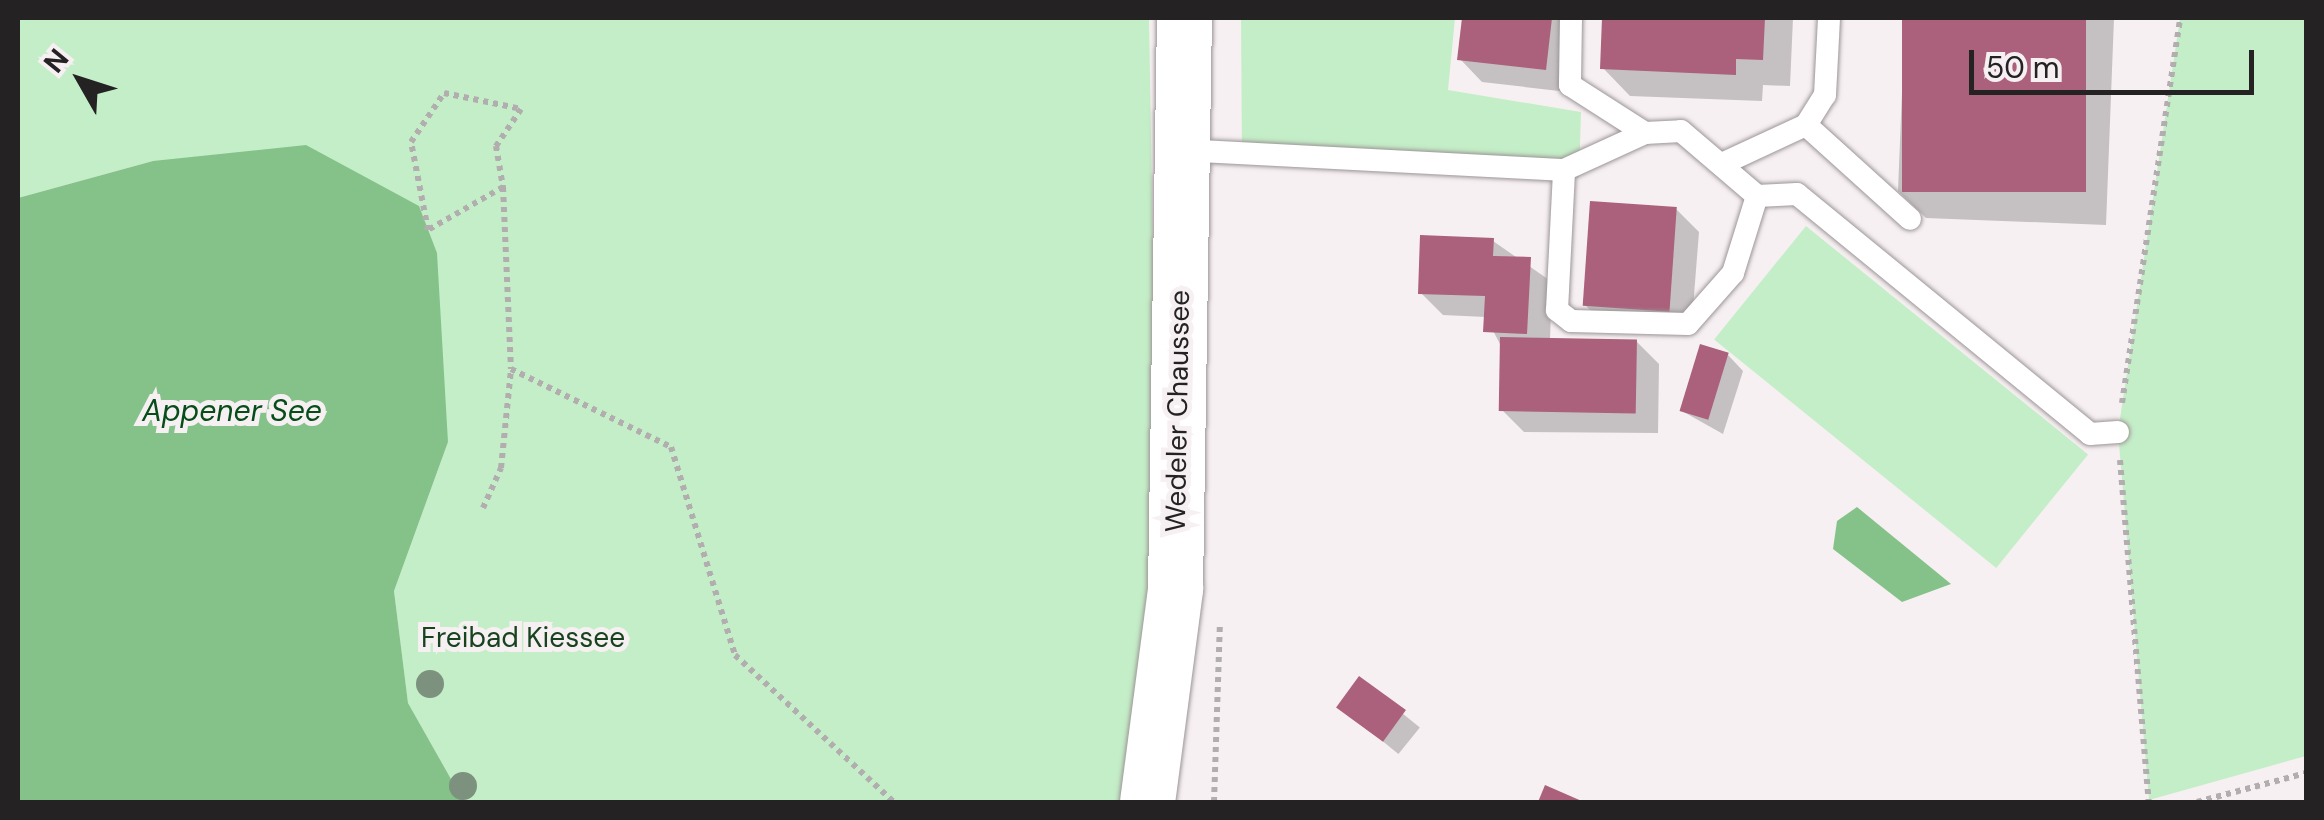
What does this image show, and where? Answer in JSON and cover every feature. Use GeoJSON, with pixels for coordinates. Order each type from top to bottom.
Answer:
{"type":"FeatureCollection","features":[{"type":"Feature","properties":{"kind":"main road","name":"Wedeler Chaussee"},"geometry":{"type":"LineString","coordinates":[[1147,802],[1176,588],[1184,18]]}},
{"type":"Feature","properties":{"kind":"lane"},"geometry":{"type":"LineString","coordinates":[[1572,18],[1570,84],[1645,133]]}},
{"type":"Feature","properties":{"kind":"lane"},"geometry":{"type":"LineString","coordinates":[[1724,163],[1806,125],[1825,94],[1829,18]]}},
{"type":"Feature","properties":{"kind":"lane"},"geometry":{"type":"LineString","coordinates":[[1806,125],[1910,220]]}},
{"type":"Feature","properties":{"kind":"lane"},"geometry":{"type":"LineString","coordinates":[[1182,150],[1564,170],[1645,133],[1682,132],[1724,163],[1757,196],[1796,194],[2090,434],[2118,432]]}},
{"type":"Feature","properties":{"kind":"lane"},"geometry":{"type":"LineString","coordinates":[[1564,170],[1552,291],[1571,320],[1688,324],[1734,273],[1757,196]]}},
{"type":"Feature","properties":{"kind":"path"},"geometry":{"type":"LineString","coordinates":[[484,508],[501,468],[511,369],[503,187],[496,146],[521,109],[444,93],[411,142],[428,230],[503,187]]}},
{"type":"Feature","properties":{"kind":"path"},"geometry":{"type":"LineString","coordinates":[[511,369],[671,447],[735,655],[894,802]]}},
{"type":"Feature","properties":{"kind":"path"},"geometry":{"type":"LineString","coordinates":[[2197,802],[2306,773]]}},
{"type":"Feature","properties":{"kind":"green space","name":"Freibad Kiessee"},"geometry":{"type":"Polygon","coordinates":[[[18,18],[1149,18],[1158,561],[1128,802],[464,802],[408,703],[394,591],[448,442],[153,161],[18,198],[18,18]]]}},
{"type":"Feature","properties":{"kind":"green space"},"geometry":{"type":"Polygon","coordinates":[[[1241,18],[1455,18],[1448,90],[1581,112],[1579,178],[1242,163],[1241,18]]]}},
{"type":"Feature","properties":{"kind":"green space"},"geometry":{"type":"Polygon","coordinates":[[[2180,18],[2306,18],[2306,756],[2149,800],[2118,432],[2180,18]]]}},
{"type":"Feature","properties":{"kind":"green space"},"geometry":{"type":"Polygon","coordinates":[[[1806,226],[2088,454],[1996,568],[1714,339],[1806,226]]]}},
{"type":"Feature","properties":{"kind":"water","name":"Appener See"},"geometry":{"type":"Polygon","coordinates":[[[306,145],[419,206],[437,253],[448,442],[394,591],[408,703],[464,802],[18,802],[18,198],[153,161],[306,145]]]}},
{"type":"Feature","properties":{"kind":"water"},"geometry":{"type":"Polygon","coordinates":[[[1857,507],[1951,584],[1902,602],[1833,549],[1837,521],[1857,507]]]}},
{"type":"Feature","properties":{"kind":"building"},"geometry":{"type":"Polygon","coordinates":[[[1462,18],[1552,18],[1546,70],[1457,60],[1462,18]]]}},
{"type":"Feature","properties":{"kind":"building"},"geometry":{"type":"Polygon","coordinates":[[[1602,18],[1765,18],[1763,60],[1736,59],[1736,75],[1600,69],[1602,18]]]}},
{"type":"Feature","properties":{"kind":"building"},"geometry":{"type":"Polygon","coordinates":[[[1902,18],[2086,18],[2086,192],[1902,192],[1902,18]]]}},
{"type":"Feature","properties":{"kind":"building"},"geometry":{"type":"Polygon","coordinates":[[[1590,201],[1677,207],[1669,312],[1583,306],[1590,201]]]}},
{"type":"Feature","properties":{"kind":"building"},"geometry":{"type":"Polygon","coordinates":[[[1420,235],[1494,238],[1493,256],[1531,257],[1527,334],[1483,332],[1485,296],[1418,294],[1420,235]]]}},
{"type":"Feature","properties":{"kind":"building"},"geometry":{"type":"Polygon","coordinates":[[[1500,337],[1637,339],[1636,413],[1499,411],[1500,337]]]}},
{"type":"Feature","properties":{"kind":"building"},"geometry":{"type":"Polygon","coordinates":[[[1700,344],[1729,353],[1708,420],[1680,411],[1700,344]]]}},
{"type":"Feature","properties":{"kind":"building"},"geometry":{"type":"Polygon","coordinates":[[[1359,676],[1406,710],[1383,742],[1336,708],[1359,676]]]}},
{"type":"Feature","properties":{"kind":"building"},"geometry":{"type":"Polygon","coordinates":[[[1545,785],[1584,802],[1538,802],[1545,785]]]}}]}
